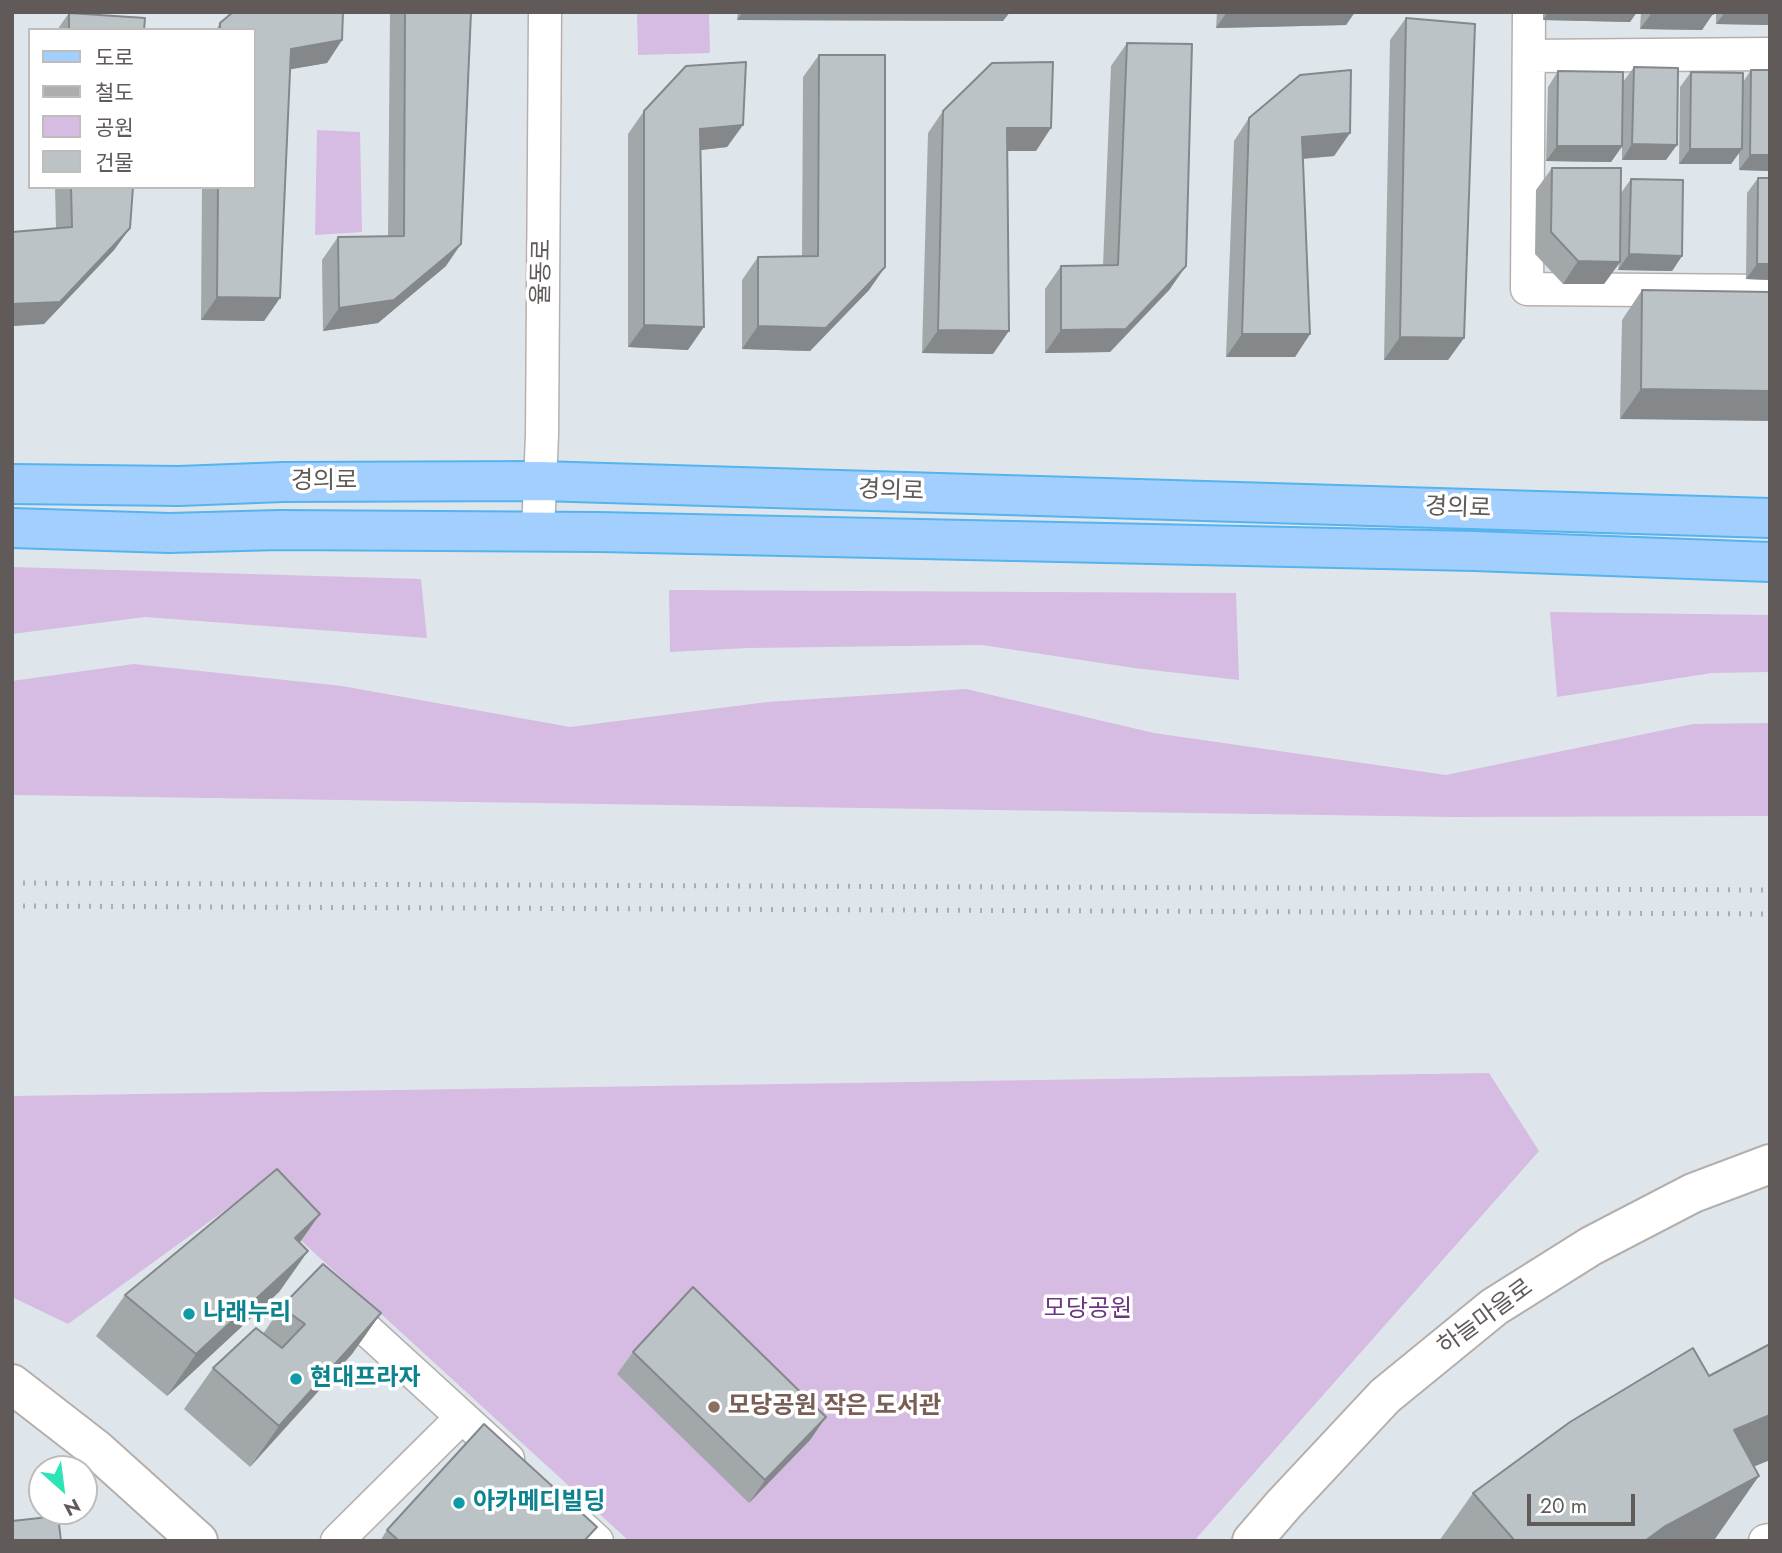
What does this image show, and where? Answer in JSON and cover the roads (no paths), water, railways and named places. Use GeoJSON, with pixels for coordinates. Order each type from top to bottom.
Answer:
{"type":"FeatureCollection","features":[{"type":"Feature","properties":{"kind":"main road","name":"경의로"},"geometry":{"type":"LineString","coordinates":[[12,484],[179,486],[283,482],[540,481],[1770,518]]}},
{"type":"Feature","properties":{"kind":"main road","name":"경의로"},"geometry":{"type":"LineString","coordinates":[[12,528],[169,533],[279,530],[538,531],[1432,550],[1770,562]]}},
{"type":"Feature","properties":{"kind":"main road","name":"하늘마을로"},"geometry":{"type":"LineString","coordinates":[[1252,1541],[1385,1395],[1494,1307],[1603,1240],[1693,1193],[1770,1164]]}},
{"type":"Feature","properties":{"kind":"main road"},"geometry":{"type":"LineString","coordinates":[[12,1384],[97,1450],[198,1541]]}},
{"type":"Feature","properties":{"kind":"street","name":"율동로"},"geometry":{"type":"LineString","coordinates":[[538,531],[545,12]]}},
{"type":"Feature","properties":{"kind":"street"},"geometry":{"type":"LineString","coordinates":[[1529,12],[1527,289],[1770,292]]}},
{"type":"Feature","properties":{"kind":"street"},"geometry":{"type":"LineString","coordinates":[[1529,56],[1770,54]]}},
{"type":"Feature","properties":{"kind":"street"},"geometry":{"type":"LineString","coordinates":[[345,1310],[597,1541]]}},
{"type":"Feature","properties":{"kind":"street"},"geometry":{"type":"LineString","coordinates":[[337,1541],[462,1417]]}},
{"type":"Feature","properties":{"kind":"railway"},"geometry":{"type":"LineString","coordinates":[[12,883],[1770,890]]}},
{"type":"Feature","properties":{"kind":"railway"},"geometry":{"type":"LineString","coordinates":[[12,906],[1770,914]]}},
{"type":"Feature","properties":{"kind":"place","name":"나래누리"},"geometry":{"type":"Point","coordinates":[189,1314]}},
{"type":"Feature","properties":{"kind":"place","name":"현대프라자"},"geometry":{"type":"Point","coordinates":[296,1379]}},
{"type":"Feature","properties":{"kind":"place","name":"모당공원 작은 도서관"},"geometry":{"type":"Point","coordinates":[714,1407]}},
{"type":"Feature","properties":{"kind":"place","name":"아카메디빌딩"},"geometry":{"type":"Point","coordinates":[459,1503]}},
{"type":"Feature","properties":{"kind":"park label","name":"모당공원"},"geometry":{"type":"Point","coordinates":[1088,1310]}}]}
